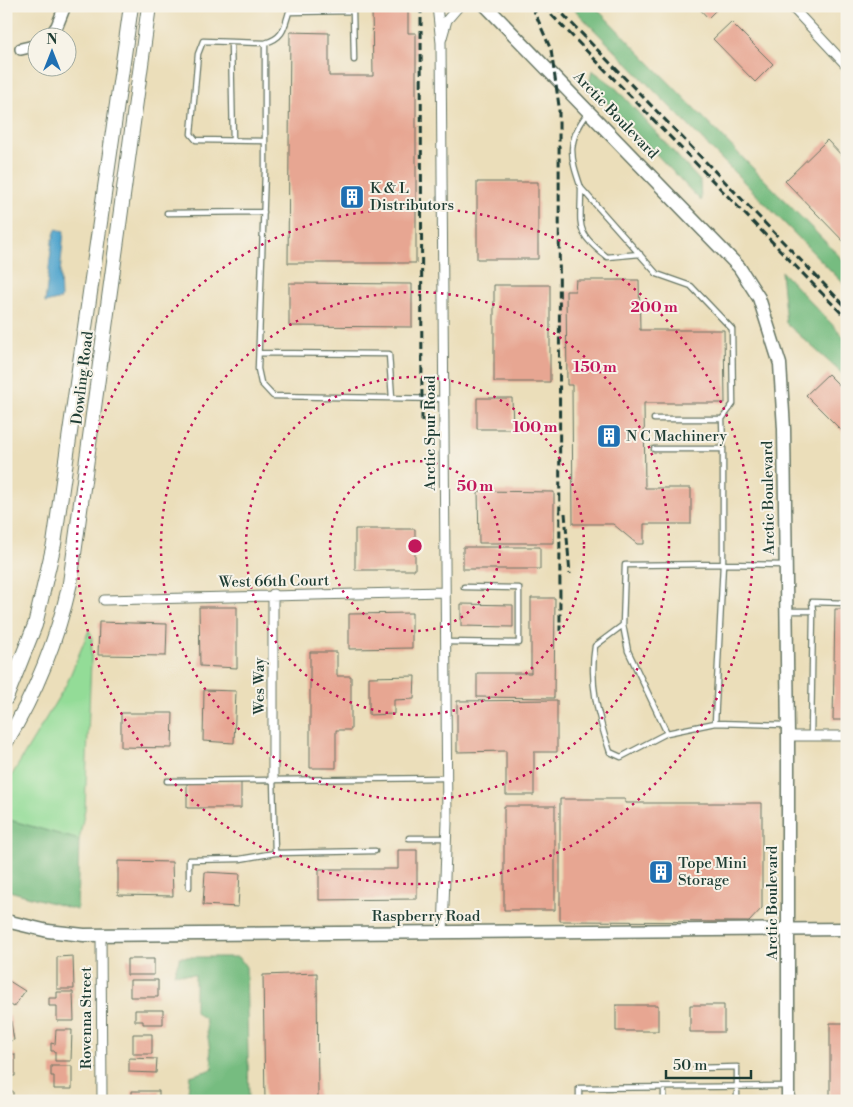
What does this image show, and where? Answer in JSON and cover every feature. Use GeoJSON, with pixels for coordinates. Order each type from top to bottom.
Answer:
{"type":"FeatureCollection","features":[{"type":"Feature","properties":{"kind":"main road","name":"Dowling Road"},"geometry":{"type":"LineString","coordinates":[[6,698],[35,625],[54,544],[131,6]]}},
{"type":"Feature","properties":{"kind":"main road","name":"Dowling Road"},"geometry":{"type":"LineString","coordinates":[[6,742],[32,695],[47,662],[61,624],[70,583],[148,6]]}},
{"type":"Feature","properties":{"kind":"main road","name":"Arctic Boulevard"},"geometry":{"type":"LineString","coordinates":[[486,6],[739,267],[759,298],[780,364],[784,429],[788,730],[788,1101]]}},
{"type":"Feature","properties":{"kind":"main road","name":"Raspberry Road"},"geometry":{"type":"LineString","coordinates":[[6,921],[48,931],[101,935],[847,929]]}},
{"type":"Feature","properties":{"kind":"street"},"geometry":{"type":"LineString","coordinates":[[56,28],[65,6]]}},
{"type":"Feature","properties":{"kind":"street","name":"Arctic Spur Road"},"geometry":{"type":"LineString","coordinates":[[437,6],[440,44],[444,399],[447,823],[444,932]]}},
{"type":"Feature","properties":{"kind":"street","name":"Arctic Spur Road"},"geometry":{"type":"LineString","coordinates":[[440,44],[447,20],[459,6]]}},
{"type":"Feature","properties":{"kind":"street"},"geometry":{"type":"LineString","coordinates":[[792,7],[847,66]]}},
{"type":"Feature","properties":{"kind":"street"},"geometry":{"type":"LineString","coordinates":[[21,49],[28,47]]}},
{"type":"Feature","properties":{"kind":"street","name":"West 66th Court"},"geometry":{"type":"LineString","coordinates":[[104,600],[273,594],[444,592]]}},
{"type":"Feature","properties":{"kind":"street","name":"Wes Way"},"geometry":{"type":"LineString","coordinates":[[273,594],[273,779]]}},
{"type":"Feature","properties":{"kind":"street"},"geometry":{"type":"LineString","coordinates":[[788,730],[811,736],[847,736]]}},
{"type":"Feature","properties":{"kind":"street","name":"Rovenna Street"},"geometry":{"type":"LineString","coordinates":[[101,935],[102,1101]]}},
{"type":"Feature","properties":{"kind":"lane"},"geometry":{"type":"LineString","coordinates":[[265,141],[196,140],[191,134],[198,54],[203,41],[265,43],[276,40],[283,32],[289,12],[354,8],[354,60]]}},
{"type":"Feature","properties":{"kind":"lane"},"geometry":{"type":"LineString","coordinates":[[231,42],[233,141]]}},
{"type":"Feature","properties":{"kind":"lane"},"geometry":{"type":"LineString","coordinates":[[265,43],[264,212],[259,352],[261,383],[273,396],[444,399]]}},
{"type":"Feature","properties":{"kind":"lane"},"geometry":{"type":"LineString","coordinates":[[589,111],[573,135],[572,160],[582,188],[581,229],[587,241],[607,257],[640,254]]}},
{"type":"Feature","properties":{"kind":"lane"},"geometry":{"type":"LineString","coordinates":[[582,188],[657,274],[691,286],[732,329],[733,404],[722,419],[723,564],[715,723]]}},
{"type":"Feature","properties":{"kind":"lane"},"geometry":{"type":"LineString","coordinates":[[167,213],[264,212]]}},
{"type":"Feature","properties":{"kind":"lane"},"geometry":{"type":"LineString","coordinates":[[259,352],[389,354],[392,398]]}},
{"type":"Feature","properties":{"kind":"lane"},"geometry":{"type":"LineString","coordinates":[[654,419],[722,419]]}},
{"type":"Feature","properties":{"kind":"lane"},"geometry":{"type":"LineString","coordinates":[[654,449],[723,449]]}},
{"type":"Feature","properties":{"kind":"lane"},"geometry":{"type":"LineString","coordinates":[[667,733],[628,651],[623,625],[626,565],[786,565]]}},
{"type":"Feature","properties":{"kind":"lane"},"geometry":{"type":"LineString","coordinates":[[445,642],[519,643],[519,588],[464,588]]}},
{"type":"Feature","properties":{"kind":"lane"},"geometry":{"type":"LineString","coordinates":[[811,736],[812,602],[847,603]]}},
{"type":"Feature","properties":{"kind":"lane"},"geometry":{"type":"LineString","coordinates":[[786,611],[813,611]]}},
{"type":"Feature","properties":{"kind":"lane"},"geometry":{"type":"LineString","coordinates":[[623,625],[595,646],[592,666],[597,713],[610,752],[621,757],[667,733],[715,723],[788,730]]}},
{"type":"Feature","properties":{"kind":"lane"},"geometry":{"type":"LineString","coordinates":[[167,781],[446,778]]}},
{"type":"Feature","properties":{"kind":"lane"},"geometry":{"type":"LineString","coordinates":[[273,779],[275,853]]}},
{"type":"Feature","properties":{"kind":"lane"},"geometry":{"type":"LineString","coordinates":[[409,838],[446,838]]}},
{"type":"Feature","properties":{"kind":"lane"},"geometry":{"type":"LineString","coordinates":[[190,887],[189,860],[240,859],[275,853],[375,852]]}},
{"type":"Feature","properties":{"kind":"lane"},"geometry":{"type":"LineString","coordinates":[[696,1068],[737,1067],[736,1101]]}},
{"type":"Feature","properties":{"kind":"lane"},"geometry":{"type":"LineString","coordinates":[[579,1101],[580,1088],[788,1086]]}},
{"type":"Feature","properties":{"kind":"lane"},"geometry":{"type":"LineString","coordinates":[[664,1088],[664,1101]]}},
{"type":"Feature","properties":{"kind":"green space"},"geometry":{"type":"Polygon","coordinates":[[[571,6],[594,6],[847,264],[847,287],[571,6]]]}},
{"type":"Feature","properties":{"kind":"green space"},"geometry":{"type":"Polygon","coordinates":[[[592,70],[614,86],[700,181],[701,201],[589,84],[592,70]]]}},
{"type":"Feature","properties":{"kind":"green space"},"geometry":{"type":"Polygon","coordinates":[[[781,271],[847,340],[847,378],[786,323],[781,271]]]}},
{"type":"Feature","properties":{"kind":"green space"},"geometry":{"type":"Polygon","coordinates":[[[89,630],[92,636],[85,809],[79,840],[6,819],[6,785],[67,683],[89,630]]]}},
{"type":"Feature","properties":{"kind":"green space"},"geometry":{"type":"Polygon","coordinates":[[[6,819],[79,840],[77,910],[6,890],[6,819]]]}},
{"type":"Feature","properties":{"kind":"green space"},"geometry":{"type":"Polygon","coordinates":[[[180,957],[239,957],[246,967],[249,1101],[187,1099],[190,1076],[213,1069],[205,1019],[195,1012],[195,975],[174,973],[180,957]]]}},
{"type":"Feature","properties":{"kind":"water"},"geometry":{"type":"Polygon","coordinates":[[[56,229],[64,231],[60,273],[61,299],[45,303],[52,242],[56,229]]]}},
{"type":"Feature","properties":{"kind":"building"},"geometry":{"type":"Polygon","coordinates":[[[697,6],[720,6],[708,18],[697,6]]]}},
{"type":"Feature","properties":{"kind":"building","name":"K & L Distributors"},"geometry":{"type":"Polygon","coordinates":[[[372,8],[408,9],[408,33],[416,33],[416,263],[288,263],[290,32],[329,33],[329,76],[373,76],[372,8]]]}},
{"type":"Feature","properties":{"kind":"building"},"geometry":{"type":"Polygon","coordinates":[[[731,22],[773,64],[755,82],[713,39],[731,22]]]}},
{"type":"Feature","properties":{"kind":"building"},"geometry":{"type":"Polygon","coordinates":[[[827,140],[847,161],[847,245],[785,181],[827,140]]]}},
{"type":"Feature","properties":{"kind":"building"},"geometry":{"type":"Polygon","coordinates":[[[477,182],[538,182],[538,259],[477,259],[477,182]]]}},
{"type":"Feature","properties":{"kind":"building","name":"N C Machinery"},"geometry":{"type":"Polygon","coordinates":[[[576,280],[639,280],[640,330],[724,330],[725,403],[644,403],[645,488],[691,488],[691,524],[644,524],[644,544],[637,544],[613,524],[573,524],[572,385],[567,385],[566,291],[575,291],[576,280]]]}},
{"type":"Feature","properties":{"kind":"building"},"geometry":{"type":"Polygon","coordinates":[[[289,283],[412,284],[412,327],[289,326],[289,283]]]}},
{"type":"Feature","properties":{"kind":"building"},"geometry":{"type":"Polygon","coordinates":[[[494,285],[550,285],[550,382],[494,382],[494,285]]]}},
{"type":"Feature","properties":{"kind":"building"},"geometry":{"type":"Polygon","coordinates":[[[828,374],[847,393],[847,436],[806,395],[828,374]]]}},
{"type":"Feature","properties":{"kind":"building"},"geometry":{"type":"Polygon","coordinates":[[[477,398],[512,398],[513,429],[477,429],[477,398]]]}},
{"type":"Feature","properties":{"kind":"building"},"geometry":{"type":"Polygon","coordinates":[[[478,491],[554,492],[554,543],[479,543],[478,491]]]}},
{"type":"Feature","properties":{"kind":"building"},"geometry":{"type":"Polygon","coordinates":[[[355,529],[415,529],[415,570],[355,570],[355,529]]]}},
{"type":"Feature","properties":{"kind":"building"},"geometry":{"type":"Polygon","coordinates":[[[463,547],[540,547],[540,569],[463,569],[463,547]]]}},
{"type":"Feature","properties":{"kind":"building"},"geometry":{"type":"Polygon","coordinates":[[[531,598],[555,598],[554,698],[477,697],[477,673],[531,673],[531,598]]]}},
{"type":"Feature","properties":{"kind":"building"},"geometry":{"type":"Polygon","coordinates":[[[461,604],[513,605],[513,627],[461,626],[461,604]]]}},
{"type":"Feature","properties":{"kind":"building"},"geometry":{"type":"Polygon","coordinates":[[[199,607],[237,607],[237,668],[200,666],[199,607]]]}},
{"type":"Feature","properties":{"kind":"building"},"geometry":{"type":"Polygon","coordinates":[[[835,609],[847,609],[847,720],[833,720],[835,609]]]}},
{"type":"Feature","properties":{"kind":"building"},"geometry":{"type":"Polygon","coordinates":[[[412,613],[412,648],[349,649],[349,614],[412,613]]]}},
{"type":"Feature","properties":{"kind":"building"},"geometry":{"type":"Polygon","coordinates":[[[99,622],[167,624],[166,656],[98,655],[99,622]]]}},
{"type":"Feature","properties":{"kind":"building"},"geometry":{"type":"Polygon","coordinates":[[[310,652],[337,652],[337,676],[351,676],[351,730],[336,730],[336,768],[310,768],[310,652]]]}},
{"type":"Feature","properties":{"kind":"building"},"geometry":{"type":"Polygon","coordinates":[[[415,676],[414,699],[394,700],[394,714],[369,715],[369,677],[415,676]]]}},
{"type":"Feature","properties":{"kind":"building"},"geometry":{"type":"Polygon","coordinates":[[[204,690],[236,691],[234,743],[203,741],[204,690]]]}},
{"type":"Feature","properties":{"kind":"building"},"geometry":{"type":"Polygon","coordinates":[[[557,700],[557,752],[534,752],[534,795],[506,795],[506,751],[457,752],[457,701],[557,700]]]}},
{"type":"Feature","properties":{"kind":"building"},"geometry":{"type":"Polygon","coordinates":[[[121,713],[173,713],[172,748],[121,747],[121,713]]]}},
{"type":"Feature","properties":{"kind":"building"},"geometry":{"type":"Polygon","coordinates":[[[241,782],[241,808],[187,808],[187,783],[241,782]]]}},
{"type":"Feature","properties":{"kind":"building","name":"Tope Mini Storage"},"geometry":{"type":"Polygon","coordinates":[[[560,799],[625,799],[625,803],[762,803],[762,908],[749,922],[560,921],[560,799]]]}},
{"type":"Feature","properties":{"kind":"building"},"geometry":{"type":"Polygon","coordinates":[[[504,806],[555,806],[555,910],[504,910],[504,806]]]}},
{"type":"Feature","properties":{"kind":"building"},"geometry":{"type":"Polygon","coordinates":[[[398,850],[417,850],[417,899],[319,900],[319,869],[398,869],[398,850]]]}},
{"type":"Feature","properties":{"kind":"building"},"geometry":{"type":"Polygon","coordinates":[[[118,861],[172,862],[173,896],[118,895],[118,861]]]}},
{"type":"Feature","properties":{"kind":"building"},"geometry":{"type":"Polygon","coordinates":[[[205,872],[240,874],[238,907],[203,905],[205,872]]]}},
{"type":"Feature","properties":{"kind":"building"},"geometry":{"type":"Polygon","coordinates":[[[73,956],[74,989],[57,989],[57,957],[73,956]]]}},
{"type":"Feature","properties":{"kind":"building"},"geometry":{"type":"Polygon","coordinates":[[[127,959],[154,959],[154,975],[127,975],[127,959]]]}},
{"type":"Feature","properties":{"kind":"building"},"geometry":{"type":"Polygon","coordinates":[[[317,973],[318,1101],[265,1101],[263,975],[317,973]]]}},
{"type":"Feature","properties":{"kind":"building"},"geometry":{"type":"Polygon","coordinates":[[[6,979],[25,991],[14,1007],[6,1002],[6,979]]]}},
{"type":"Feature","properties":{"kind":"building"},"geometry":{"type":"Polygon","coordinates":[[[130,980],[158,980],[158,997],[130,997],[130,980]]]}},
{"type":"Feature","properties":{"kind":"building"},"geometry":{"type":"Polygon","coordinates":[[[57,992],[73,992],[74,1021],[57,1021],[57,1006],[49,1006],[49,998],[57,998],[57,992]]]}},
{"type":"Feature","properties":{"kind":"building"},"geometry":{"type":"Polygon","coordinates":[[[616,1005],[658,1005],[658,1031],[616,1031],[616,1005]]]}},
{"type":"Feature","properties":{"kind":"building"},"geometry":{"type":"Polygon","coordinates":[[[690,1005],[724,1005],[724,1032],[690,1032],[690,1005]]]}},
{"type":"Feature","properties":{"kind":"building"},"geometry":{"type":"Polygon","coordinates":[[[135,1010],[163,1010],[163,1024],[143,1024],[143,1021],[135,1021],[135,1010]]]}},
{"type":"Feature","properties":{"kind":"building"},"geometry":{"type":"Polygon","coordinates":[[[6,1016],[10,1016],[14,1040],[6,1042],[6,1016]]]}},
{"type":"Feature","properties":{"kind":"building"},"geometry":{"type":"Polygon","coordinates":[[[830,1023],[847,1023],[847,1101],[830,1101],[830,1023]]]}},
{"type":"Feature","properties":{"kind":"building"},"geometry":{"type":"Polygon","coordinates":[[[56,1030],[72,1030],[71,1061],[55,1061],[55,1051],[51,1051],[51,1043],[55,1044],[56,1030]]]}},
{"type":"Feature","properties":{"kind":"building"},"geometry":{"type":"Polygon","coordinates":[[[133,1034],[152,1034],[152,1054],[133,1054],[133,1034]]]}},
{"type":"Feature","properties":{"kind":"building"},"geometry":{"type":"Polygon","coordinates":[[[6,1054],[15,1054],[15,1076],[6,1076],[6,1054]]]}},
{"type":"Feature","properties":{"kind":"building"},"geometry":{"type":"Polygon","coordinates":[[[129,1058],[157,1059],[156,1073],[129,1072],[129,1058]]]}},
{"type":"Feature","properties":{"kind":"building"},"geometry":{"type":"Polygon","coordinates":[[[51,1066],[72,1066],[72,1089],[54,1089],[54,1076],[51,1076],[51,1066]]]}},
{"type":"Feature","properties":{"kind":"building"},"geometry":{"type":"Polygon","coordinates":[[[6,1091],[13,1091],[13,1101],[6,1101],[6,1091]]]}},
{"type":"Feature","properties":{"kind":"building"},"geometry":{"type":"Polygon","coordinates":[[[132,1091],[159,1091],[159,1101],[132,1101],[132,1091]]]}},
{"type":"Feature","properties":{"kind":"railway"},"geometry":{"type":"LineString","coordinates":[[421,6],[422,425]]}},
{"type":"Feature","properties":{"kind":"railway"},"geometry":{"type":"LineString","coordinates":[[532,6],[551,50],[559,106],[560,631]]}},
{"type":"Feature","properties":{"kind":"railway"},"geometry":{"type":"LineString","coordinates":[[543,6],[847,319]]}},
{"type":"Feature","properties":{"kind":"railway"},"geometry":{"type":"LineString","coordinates":[[555,6],[847,308]]}},
{"type":"Feature","properties":{"kind":"railway"},"geometry":{"type":"LineString","coordinates":[[565,513],[570,574]]}},
{"type":"Feature","properties":{"kind":"place","name":"K & L Distributors"},"geometry":{"type":"Point","coordinates":[352,197]}},
{"type":"Feature","properties":{"kind":"place","name":"N C Machinery"},"geometry":{"type":"Point","coordinates":[609,436]}},
{"type":"Feature","properties":{"kind":"place","name":"Tope Mini Storage"},"geometry":{"type":"Point","coordinates":[661,872]}}]}
